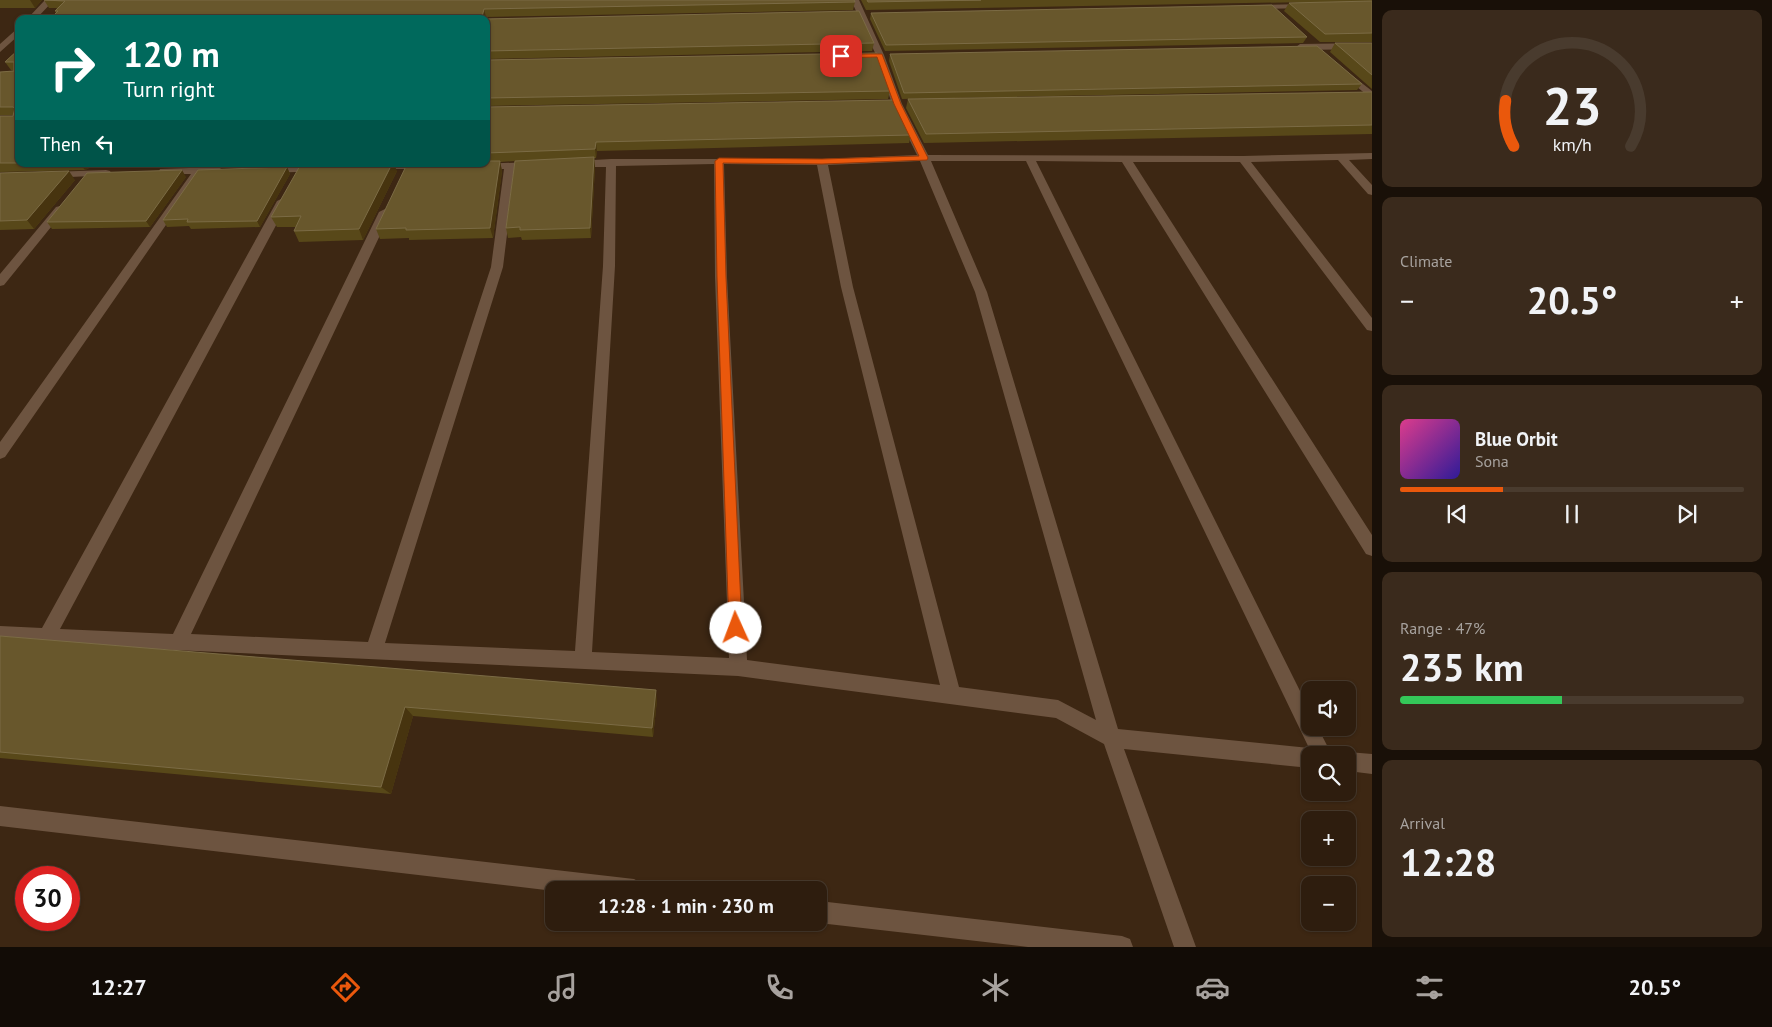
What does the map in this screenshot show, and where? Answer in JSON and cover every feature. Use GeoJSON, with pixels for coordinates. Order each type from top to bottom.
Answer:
{"type":"FeatureCollection","features":[{"type":"Feature","properties":{"kind":"street"},"geometry":{"type":"LineString","coordinates":[[35,15],[50,0]]}},
{"type":"Feature","properties":{"kind":"street"},"geometry":{"type":"LineString","coordinates":[[856,0],[897,104],[924,158],[981,292],[1111,738],[1185,947]]}},
{"type":"Feature","properties":{"kind":"street"},"geometry":{"type":"LineString","coordinates":[[1241,7],[1317,6]]}},
{"type":"Feature","properties":{"kind":"street"},"geometry":{"type":"LineString","coordinates":[[1271,7],[1284,18]]}},
{"type":"Feature","properties":{"kind":"street"},"geometry":{"type":"LineString","coordinates":[[0,33],[15,31]]}},
{"type":"Feature","properties":{"kind":"street"},"geometry":{"type":"LineString","coordinates":[[0,49],[15,34]]}},
{"type":"Feature","properties":{"kind":"street"},"geometry":{"type":"LineString","coordinates":[[1304,35],[1371,95]]}},
{"type":"Feature","properties":{"kind":"street"},"geometry":{"type":"LineString","coordinates":[[1290,47],[1372,46]]}},
{"type":"Feature","properties":{"kind":"street"},"geometry":{"type":"LineString","coordinates":[[1350,95],[1371,95]]}},
{"type":"Feature","properties":{"kind":"street"},"geometry":{"type":"LineString","coordinates":[[565,164],[719,161],[822,162],[924,158],[1243,159],[1372,156]]}},
{"type":"Feature","properties":{"kind":"street"},"geometry":{"type":"LineString","coordinates":[[1341,157],[1372,192]]}},
{"type":"Feature","properties":{"kind":"street"},"geometry":{"type":"LineString","coordinates":[[1030,158],[1318,746]]}},
{"type":"Feature","properties":{"kind":"street"},"geometry":{"type":"LineString","coordinates":[[1126,159],[1372,549]]}},
{"type":"Feature","properties":{"kind":"street"},"geometry":{"type":"LineString","coordinates":[[1243,159],[1372,327]]}},
{"type":"Feature","properties":{"kind":"street"},"geometry":{"type":"LineString","coordinates":[[719,161],[721,277],[738,667]]}},
{"type":"Feature","properties":{"kind":"street"},"geometry":{"type":"LineString","coordinates":[[583,660],[609,266],[611,162]]}},
{"type":"Feature","properties":{"kind":"street"},"geometry":{"type":"LineString","coordinates":[[822,162],[847,287],[952,695]]}},
{"type":"Feature","properties":{"kind":"street"},"geometry":{"type":"LineString","coordinates":[[490,166],[547,165]]}},
{"type":"Feature","properties":{"kind":"street"},"geometry":{"type":"LineString","coordinates":[[374,650],[497,266],[510,166]]}},
{"type":"Feature","properties":{"kind":"street"},"geometry":{"type":"LineString","coordinates":[[398,184],[406,167]]}},
{"type":"Feature","properties":{"kind":"street"},"geometry":{"type":"LineString","coordinates":[[254,170],[329,168]]}},
{"type":"Feature","properties":{"kind":"street"},"geometry":{"type":"LineString","coordinates":[[47,635],[300,169]]}},
{"type":"Feature","properties":{"kind":"street"},"geometry":{"type":"LineString","coordinates":[[148,172],[226,170]]}},
{"type":"Feature","properties":{"kind":"street"},"geometry":{"type":"LineString","coordinates":[[0,453],[198,171]]}},
{"type":"Feature","properties":{"kind":"street"},"geometry":{"type":"LineString","coordinates":[[78,188],[90,173]]}},
{"type":"Feature","properties":{"kind":"street"},"geometry":{"type":"LineString","coordinates":[[40,176],[119,173]]}},
{"type":"Feature","properties":{"kind":"street"},"geometry":{"type":"LineString","coordinates":[[0,282],[66,202]]}},
{"type":"Feature","properties":{"kind":"street"},"geometry":{"type":"LineString","coordinates":[[178,642],[390,202]]}},
{"type":"Feature","properties":{"kind":"street"},"geometry":{"type":"LineString","coordinates":[[0,634],[738,667],[1058,709],[1111,738],[1301,757]]}},
{"type":"Feature","properties":{"kind":"street"},"geometry":{"type":"LineString","coordinates":[[1356,763],[1372,764]]}},
{"type":"Feature","properties":{"kind":"street"},"geometry":{"type":"LineString","coordinates":[[0,816],[557,881]]}},
{"type":"Feature","properties":{"kind":"street"},"geometry":{"type":"LineString","coordinates":[[827,913],[1122,947]]}},
{"type":"Feature","properties":{"kind":"building"},"geometry":{"type":"Polygon","coordinates":[[[44,0],[854,0],[855,2],[484,9],[482,15],[54,15],[58,11],[55,11],[65,1],[44,0]]]}},
{"type":"Feature","properties":{"kind":"building"},"geometry":{"type":"Polygon","coordinates":[[[867,0],[981,0],[868,2],[867,0]]]}},
{"type":"Feature","properties":{"kind":"building"},"geometry":{"type":"Polygon","coordinates":[[[1372,1],[1372,33],[1325,34],[1289,3],[1372,1]]]}},
{"type":"Feature","properties":{"kind":"building"},"geometry":{"type":"Polygon","coordinates":[[[1272,5],[1307,37],[886,45],[871,13],[1272,5]]]}},
{"type":"Feature","properties":{"kind":"building"},"geometry":{"type":"Polygon","coordinates":[[[859,11],[874,43],[490,51],[490,19],[859,11]]]}},
{"type":"Feature","properties":{"kind":"building"},"geometry":{"type":"Polygon","coordinates":[[[1335,43],[1372,43],[1372,75],[1335,43]]]}},
{"type":"Feature","properties":{"kind":"building"},"geometry":{"type":"Polygon","coordinates":[[[1317,46],[1362,84],[904,93],[890,54],[1317,46]]]}},
{"type":"Feature","properties":{"kind":"building"},"geometry":{"type":"Polygon","coordinates":[[[15,53],[15,108],[0,107],[0,72],[14,71],[14,62],[5,62],[15,53]]]}},
{"type":"Feature","properties":{"kind":"building"},"geometry":{"type":"Polygon","coordinates":[[[877,53],[890,91],[490,98],[490,60],[877,53]]]}},
{"type":"Feature","properties":{"kind":"building"},"geometry":{"type":"Polygon","coordinates":[[[1372,92],[1372,125],[926,134],[908,99],[1372,92]]]}},
{"type":"Feature","properties":{"kind":"building"},"geometry":{"type":"Polygon","coordinates":[[[894,100],[911,135],[596,142],[595,149],[490,153],[490,107],[894,100]]]}},
{"type":"Feature","properties":{"kind":"building"},"geometry":{"type":"Polygon","coordinates":[[[15,108],[15,163],[0,163],[0,116],[13,116],[15,108]]]}},
{"type":"Feature","properties":{"kind":"building"},"geometry":{"type":"Polygon","coordinates":[[[594,157],[590,228],[520,230],[520,227],[506,228],[515,161],[594,157]]]}},
{"type":"Feature","properties":{"kind":"building"},"geometry":{"type":"Polygon","coordinates":[[[490,161],[500,161],[490,228],[376,229],[406,167],[490,167],[490,161]]]}},
{"type":"Feature","properties":{"kind":"building"},"geometry":{"type":"Polygon","coordinates":[[[287,167],[257,221],[187,222],[188,219],[163,220],[198,170],[287,167]]]}},
{"type":"Feature","properties":{"kind":"building"},"geometry":{"type":"Polygon","coordinates":[[[299,167],[390,167],[359,229],[294,231],[301,216],[271,217],[299,167]]]}},
{"type":"Feature","properties":{"kind":"building"},"geometry":{"type":"Polygon","coordinates":[[[182,170],[146,221],[47,222],[87,173],[182,170]]]}},
{"type":"Feature","properties":{"kind":"building"},"geometry":{"type":"Polygon","coordinates":[[[69,171],[27,220],[0,221],[0,173],[69,171]]]}},
{"type":"Feature","properties":{"kind":"building"},"geometry":{"type":"Polygon","coordinates":[[[0,636],[656,690],[652,728],[405,707],[381,787],[0,752],[0,636]]]}},
{"type":"Feature","properties":{"kind":"route"},"geometry":{"type":"LineString","coordinates":[[736,628],[721,277],[719,161],[822,162],[924,158],[897,104],[880,55],[841,56]]}}]}
